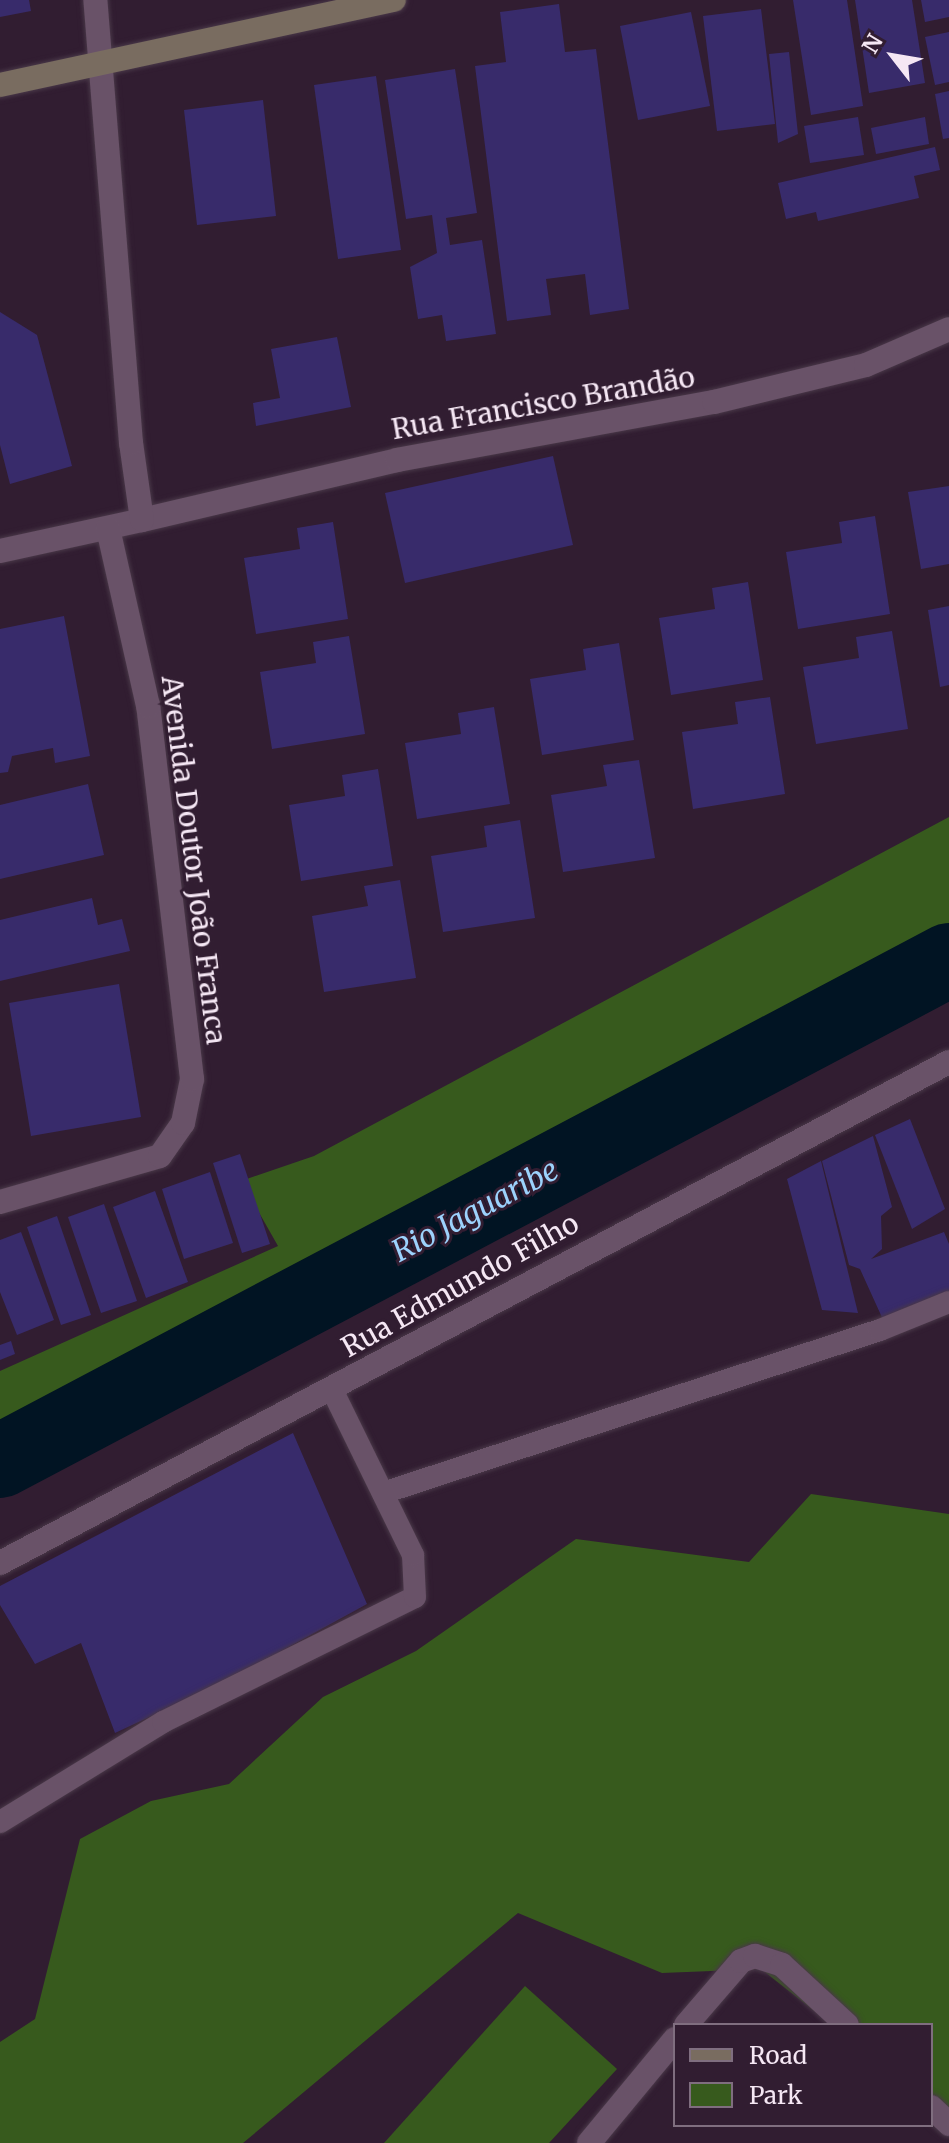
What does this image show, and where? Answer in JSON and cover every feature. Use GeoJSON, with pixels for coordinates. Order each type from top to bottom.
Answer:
{"type":"FeatureCollection","features":[{"type":"Feature","properties":{"kind":"main road"},"geometry":{"type":"LineString","coordinates":[[0,85],[394,0]]}},
{"type":"Feature","properties":{"kind":"street"},"geometry":{"type":"LineString","coordinates":[[95,0],[122,348],[142,520]]}},
{"type":"Feature","properties":{"kind":"street","name":"Rua Francisco Brandão"},"geometry":{"type":"LineString","coordinates":[[0,551],[397,460],[714,402],[866,365],[949,329]]}},
{"type":"Feature","properties":{"kind":"street","name":"Avenida Doutor João Franca"},"geometry":{"type":"LineString","coordinates":[[0,1202],[123,1170],[160,1156],[183,1123],[192,1079],[150,720],[108,528]]}},
{"type":"Feature","properties":{"kind":"street","name":"Rua Edmundo Filho"},"geometry":{"type":"LineString","coordinates":[[0,1563],[332,1390],[758,1158],[949,1062]]}},
{"type":"Feature","properties":{"kind":"street"},"geometry":{"type":"LineString","coordinates":[[688,2023],[741,1961],[755,1956],[768,1959],[803,1983],[845,2023]]}},
{"type":"Feature","properties":{"kind":"street"},"geometry":{"type":"LineString","coordinates":[[589,2143],[673,2041]]}},
{"type":"Feature","properties":{"kind":"street"},"geometry":{"type":"LineString","coordinates":[[933,2109],[949,2124]]}},
{"type":"Feature","properties":{"kind":"lane"},"geometry":{"type":"LineString","coordinates":[[383,1493],[880,1330],[949,1302]]}},
{"type":"Feature","properties":{"kind":"lane"},"geometry":{"type":"LineString","coordinates":[[0,1822],[163,1722],[407,1604],[415,1597],[417,1583],[413,1555],[332,1390]]}},
{"type":"Feature","properties":{"kind":"green space"},"geometry":{"type":"Polygon","coordinates":[[[949,817],[949,977],[0,1475],[0,1371],[278,1246],[241,1181],[314,1156],[949,817]]]}},
{"type":"Feature","properties":{"kind":"green space"},"geometry":{"type":"Polygon","coordinates":[[[811,1494],[949,1514],[949,2117],[933,2104],[933,2023],[829,2023],[761,1969],[662,1973],[518,1913],[243,2143],[0,2143],[0,2042],[35,2019],[80,1839],[151,1801],[229,1784],[323,1697],[416,1651],[576,1539],[749,1562],[811,1494]]]}},
{"type":"Feature","properties":{"kind":"green space"},"geometry":{"type":"Polygon","coordinates":[[[525,1986],[617,2069],[549,2143],[384,2143],[525,1986]]]}},
{"type":"Feature","properties":{"kind":"building"},"geometry":{"type":"Polygon","coordinates":[[[0,0],[29,0],[31,11],[0,17],[0,0]]]}},
{"type":"Feature","properties":{"kind":"building"},"geometry":{"type":"Polygon","coordinates":[[[793,0],[847,0],[863,106],[811,115],[793,0]]]}},
{"type":"Feature","properties":{"kind":"building"},"geometry":{"type":"Polygon","coordinates":[[[855,0],[912,0],[925,83],[869,93],[855,0]]]}},
{"type":"Feature","properties":{"kind":"building"},"geometry":{"type":"Polygon","coordinates":[[[921,0],[949,0],[949,17],[925,22],[921,0]]]}},
{"type":"Feature","properties":{"kind":"building"},"geometry":{"type":"Polygon","coordinates":[[[559,4],[565,52],[596,49],[629,309],[590,315],[585,274],[546,279],[551,315],[507,321],[475,66],[506,62],[500,12],[559,4]]]}},
{"type":"Feature","properties":{"kind":"building"},"geometry":{"type":"Polygon","coordinates":[[[761,9],[775,124],[717,131],[703,16],[761,9]]]}},
{"type":"Feature","properties":{"kind":"building"},"geometry":{"type":"Polygon","coordinates":[[[691,12],[710,106],[638,120],[620,26],[691,12]]]}},
{"type":"Feature","properties":{"kind":"building"},"geometry":{"type":"Polygon","coordinates":[[[949,32],[949,82],[935,85],[925,37],[949,32]]]}},
{"type":"Feature","properties":{"kind":"building"},"geometry":{"type":"Polygon","coordinates":[[[789,52],[798,134],[778,143],[769,54],[789,52]]]}},
{"type":"Feature","properties":{"kind":"building"},"geometry":{"type":"Polygon","coordinates":[[[455,69],[477,213],[446,218],[450,245],[482,240],[496,334],[446,341],[442,315],[418,319],[410,267],[437,253],[432,215],[406,219],[385,80],[455,69]]]}},
{"type":"Feature","properties":{"kind":"building"},"geometry":{"type":"Polygon","coordinates":[[[376,76],[401,250],[338,259],[314,85],[376,76]]]}},
{"type":"Feature","properties":{"kind":"building"},"geometry":{"type":"Polygon","coordinates":[[[949,91],[949,138],[943,139],[935,94],[949,91]]]}},
{"type":"Feature","properties":{"kind":"building"},"geometry":{"type":"Polygon","coordinates":[[[263,100],[276,216],[197,225],[184,110],[263,100]]]}},
{"type":"Feature","properties":{"kind":"building"},"geometry":{"type":"Polygon","coordinates":[[[858,117],[864,155],[810,163],[804,126],[858,117]]]}},
{"type":"Feature","properties":{"kind":"building"},"geometry":{"type":"Polygon","coordinates":[[[925,117],[929,144],[876,154],[871,128],[925,117]]]}},
{"type":"Feature","properties":{"kind":"building"},"geometry":{"type":"Polygon","coordinates":[[[935,147],[940,170],[914,176],[919,198],[818,221],[816,212],[786,219],[778,183],[935,147]]]}},
{"type":"Feature","properties":{"kind":"building"},"geometry":{"type":"Polygon","coordinates":[[[0,312],[37,335],[72,466],[10,484],[0,445],[0,312]]]}},
{"type":"Feature","properties":{"kind":"building"},"geometry":{"type":"Polygon","coordinates":[[[337,337],[351,407],[256,426],[253,403],[280,398],[271,349],[337,337]]]}},
{"type":"Feature","properties":{"kind":"building"},"geometry":{"type":"Polygon","coordinates":[[[553,456],[573,545],[405,583],[385,493],[553,456]]]}},
{"type":"Feature","properties":{"kind":"building"},"geometry":{"type":"Polygon","coordinates":[[[949,486],[949,564],[921,569],[908,492],[949,486]]]}},
{"type":"Feature","properties":{"kind":"building"},"geometry":{"type":"Polygon","coordinates":[[[875,516],[890,614],[798,629],[786,552],[842,543],[839,522],[875,516]]]}},
{"type":"Feature","properties":{"kind":"building"},"geometry":{"type":"Polygon","coordinates":[[[333,522],[348,619],[256,634],[244,558],[300,549],[297,528],[333,522]]]}},
{"type":"Feature","properties":{"kind":"building"},"geometry":{"type":"Polygon","coordinates":[[[748,582],[763,680],[671,695],[659,618],[715,609],[712,588],[748,582]]]}},
{"type":"Feature","properties":{"kind":"building"},"geometry":{"type":"Polygon","coordinates":[[[949,606],[949,685],[940,687],[928,610],[949,606]]]}},
{"type":"Feature","properties":{"kind":"building"},"geometry":{"type":"Polygon","coordinates":[[[64,616],[90,756],[55,763],[53,748],[12,756],[8,772],[0,773],[0,629],[64,616]]]}},
{"type":"Feature","properties":{"kind":"building"},"geometry":{"type":"Polygon","coordinates":[[[892,631],[908,729],[816,744],[803,667],[859,658],[856,637],[892,631]]]}},
{"type":"Feature","properties":{"kind":"building"},"geometry":{"type":"Polygon","coordinates":[[[349,636],[365,734],[272,749],[260,672],[316,663],[313,642],[349,636]]]}},
{"type":"Feature","properties":{"kind":"building"},"geometry":{"type":"Polygon","coordinates":[[[619,643],[634,740],[542,755],[530,679],[586,670],[583,649],[619,643]]]}},
{"type":"Feature","properties":{"kind":"building"},"geometry":{"type":"Polygon","coordinates":[[[770,697],[785,794],[693,809],[682,732],[738,724],[735,702],[770,697]]]}},
{"type":"Feature","properties":{"kind":"building"},"geometry":{"type":"Polygon","coordinates":[[[494,707],[510,804],[417,819],[405,743],[461,734],[458,713],[494,707]]]}},
{"type":"Feature","properties":{"kind":"building"},"geometry":{"type":"Polygon","coordinates":[[[639,760],[655,858],[563,872],[551,795],[607,786],[603,765],[639,760]]]}},
{"type":"Feature","properties":{"kind":"building"},"geometry":{"type":"Polygon","coordinates":[[[378,769],[393,866],[301,881],[289,805],[345,796],[342,775],[378,769]]]}},
{"type":"Feature","properties":{"kind":"building"},"geometry":{"type":"Polygon","coordinates":[[[88,784],[104,855],[0,879],[0,805],[88,784]]]}},
{"type":"Feature","properties":{"kind":"building"},"geometry":{"type":"Polygon","coordinates":[[[520,820],[535,918],[443,932],[431,856],[487,847],[484,826],[520,820]]]}},
{"type":"Feature","properties":{"kind":"building"},"geometry":{"type":"Polygon","coordinates":[[[400,880],[416,978],[324,992],[312,916],[368,906],[364,886],[400,880]]]}},
{"type":"Feature","properties":{"kind":"building"},"geometry":{"type":"Polygon","coordinates":[[[92,898],[98,925],[122,919],[130,951],[0,981],[0,920],[92,898]]]}},
{"type":"Feature","properties":{"kind":"building"},"geometry":{"type":"Polygon","coordinates":[[[119,984],[141,1117],[31,1136],[9,1003],[119,984]]]}},
{"type":"Feature","properties":{"kind":"building"},"geometry":{"type":"Polygon","coordinates":[[[910,1119],[945,1209],[912,1229],[875,1135],[910,1119]]]}},
{"type":"Feature","properties":{"kind":"building"},"geometry":{"type":"Polygon","coordinates":[[[873,1136],[892,1207],[881,1216],[882,1249],[871,1259],[944,1232],[949,1244],[949,1292],[885,1324],[860,1269],[849,1265],[822,1161],[873,1136]]]}},
{"type":"Feature","properties":{"kind":"building"},"geometry":{"type":"Polygon","coordinates":[[[240,1154],[270,1244],[242,1253],[213,1163],[240,1154]]]}},
{"type":"Feature","properties":{"kind":"building"},"geometry":{"type":"Polygon","coordinates":[[[821,1161],[858,1313],[822,1310],[787,1179],[821,1161]]]}},
{"type":"Feature","properties":{"kind":"building"},"geometry":{"type":"Polygon","coordinates":[[[210,1172],[233,1243],[184,1259],[162,1189],[210,1172]]]}},
{"type":"Feature","properties":{"kind":"building"},"geometry":{"type":"Polygon","coordinates":[[[155,1191],[188,1282],[146,1298],[113,1207],[155,1191]]]}},
{"type":"Feature","properties":{"kind":"building"},"geometry":{"type":"Polygon","coordinates":[[[104,1204],[137,1301],[101,1313],[68,1217],[104,1204]]]}},
{"type":"Feature","properties":{"kind":"building"},"geometry":{"type":"Polygon","coordinates":[[[57,1216],[91,1315],[61,1325],[27,1227],[57,1216]]]}},
{"type":"Feature","properties":{"kind":"building"},"geometry":{"type":"Polygon","coordinates":[[[21,1232],[54,1320],[17,1335],[0,1292],[0,1240],[21,1232]]]}},
{"type":"Feature","properties":{"kind":"building"},"geometry":{"type":"Polygon","coordinates":[[[11,1341],[15,1354],[0,1360],[0,1345],[11,1341]]]}},
{"type":"Feature","properties":{"kind":"building"},"geometry":{"type":"Polygon","coordinates":[[[293,1433],[367,1604],[225,1682],[115,1733],[81,1643],[35,1664],[0,1605],[0,1586],[293,1433]]]}},
{"type":"Feature","properties":{"kind":"waterway","name":"Rio Jaguaribe"},"geometry":{"type":"LineString","coordinates":[[0,1461],[949,960]]}}]}
